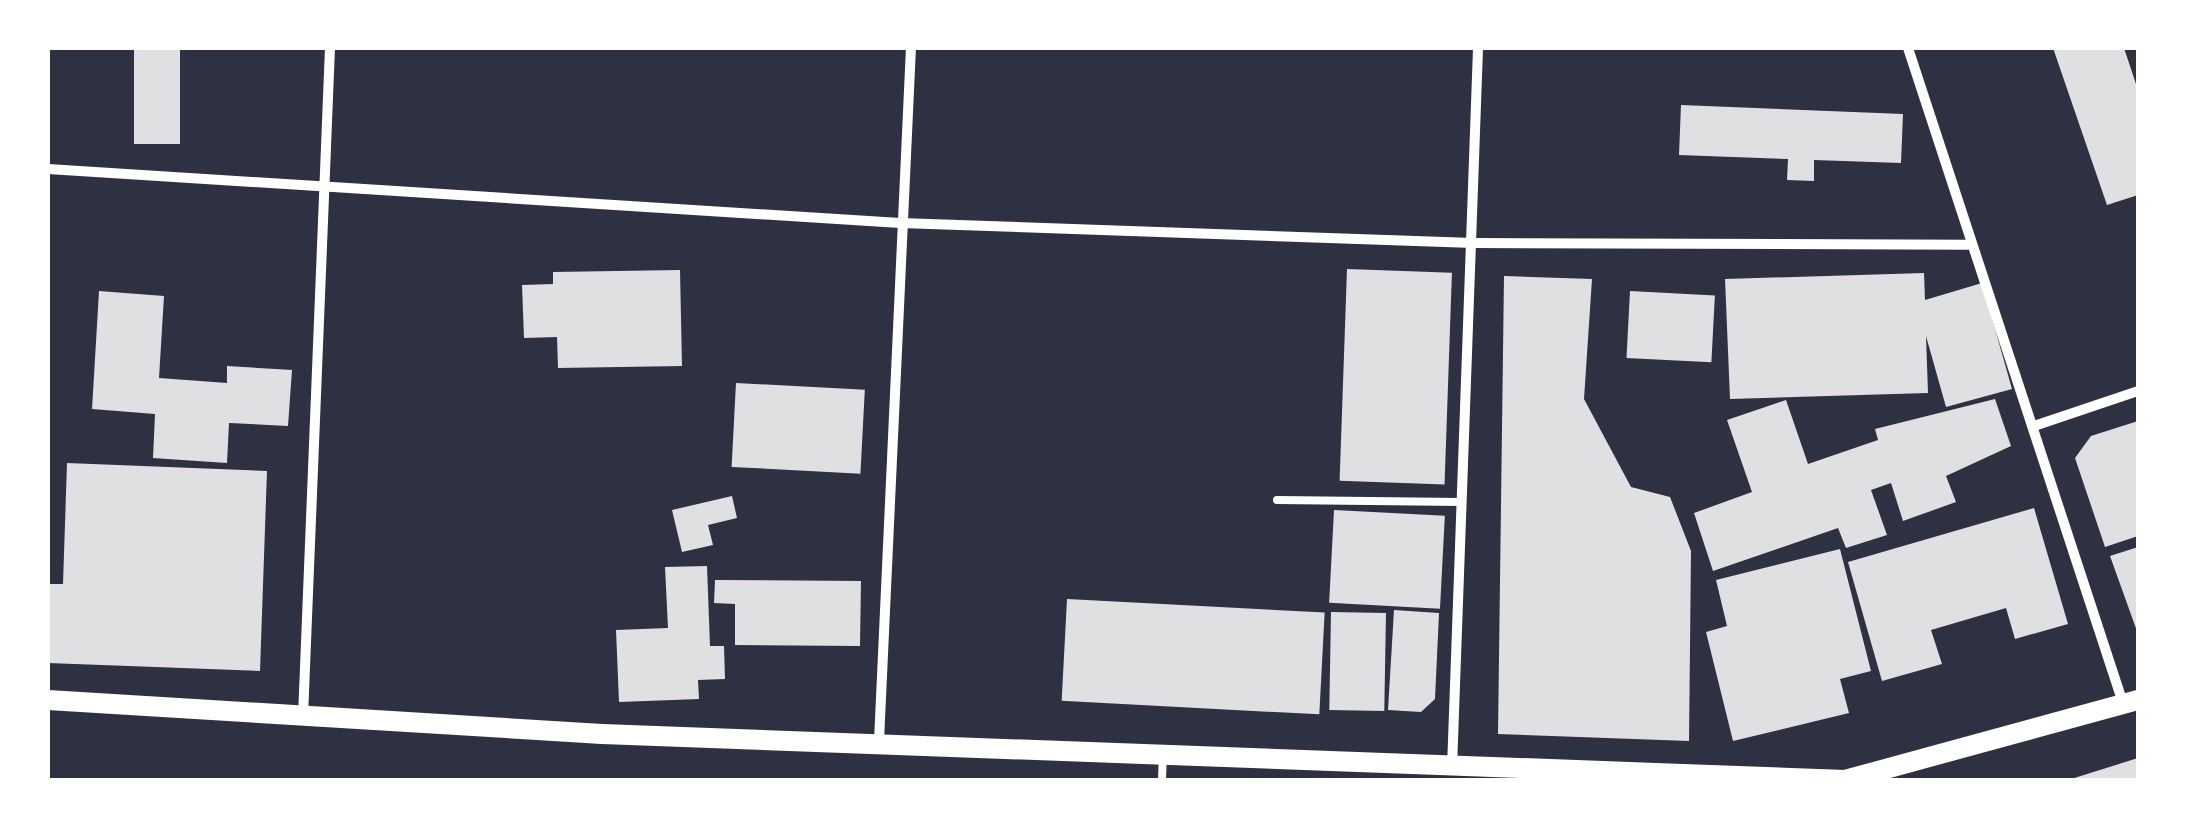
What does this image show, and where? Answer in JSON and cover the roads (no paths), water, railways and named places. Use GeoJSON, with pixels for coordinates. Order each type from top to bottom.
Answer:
{"type":"FeatureCollection","features":[{"type":"Feature","properties":{"kind":"main road"},"geometry":{"type":"LineString","coordinates":[[48,700],[303,718],[1452,769],[1845,780],[2131,703]]}},
{"type":"Feature","properties":{"kind":"street"},"geometry":{"type":"LineString","coordinates":[[303,718],[330,48]]}},
{"type":"Feature","properties":{"kind":"street"},"geometry":{"type":"LineString","coordinates":[[879,742],[911,48]]}},
{"type":"Feature","properties":{"kind":"street"},"geometry":{"type":"LineString","coordinates":[[1452,769],[1474,243],[1478,48]]}},
{"type":"Feature","properties":{"kind":"street"},"geometry":{"type":"LineString","coordinates":[[1908,48],[1968,244],[2037,425],[2131,703]]}},
{"type":"Feature","properties":{"kind":"street"},"geometry":{"type":"LineString","coordinates":[[48,169],[324,190],[900,224],[1474,243],[1968,244]]}},
{"type":"Feature","properties":{"kind":"street"},"geometry":{"type":"LineString","coordinates":[[2037,425],[2138,391]]}},
{"type":"Feature","properties":{"kind":"lane"},"geometry":{"type":"LineString","coordinates":[[1277,500],[1463,502]]}},
{"type":"Feature","properties":{"kind":"lane"},"geometry":{"type":"LineString","coordinates":[[1162,780],[1163,755]]}}]}
